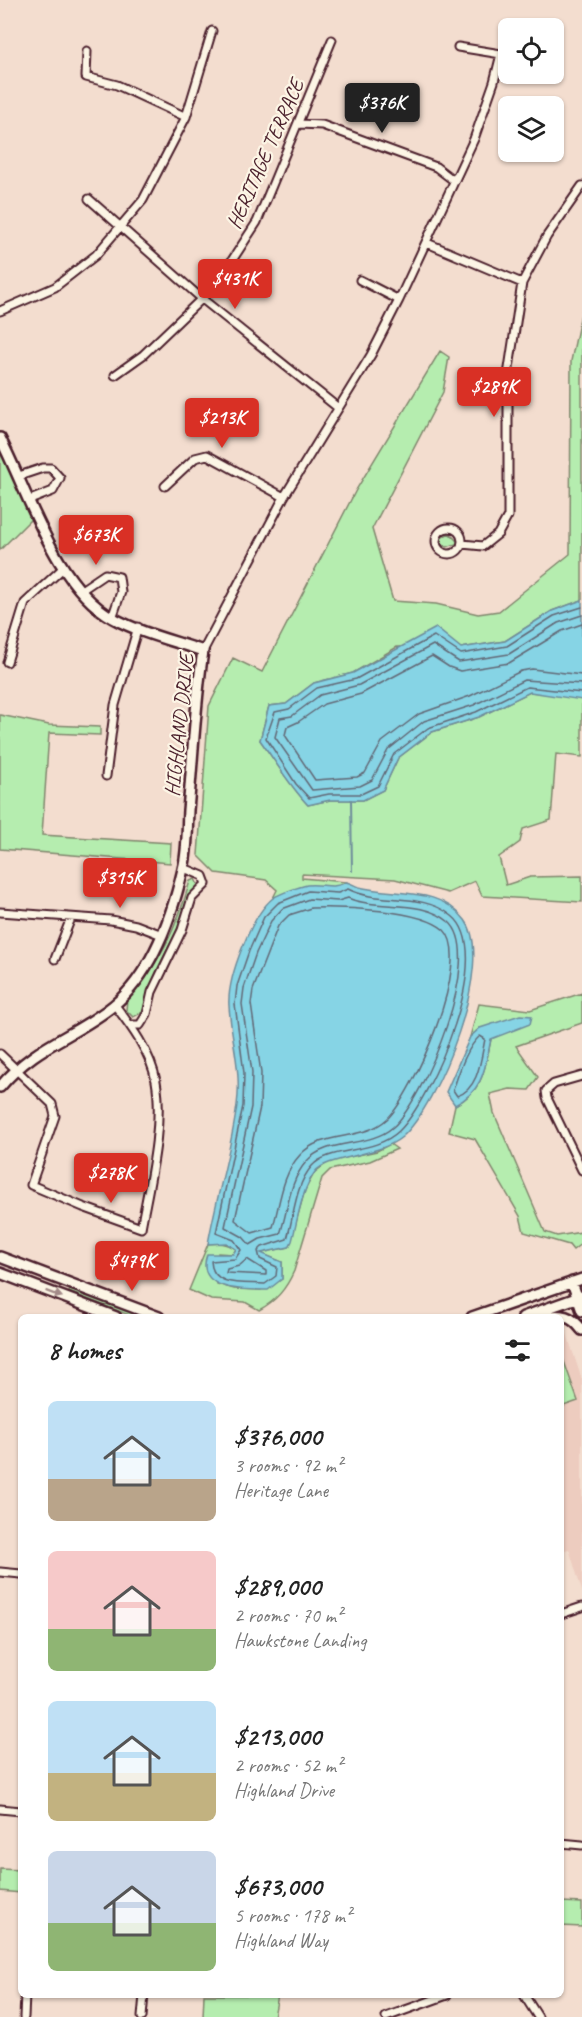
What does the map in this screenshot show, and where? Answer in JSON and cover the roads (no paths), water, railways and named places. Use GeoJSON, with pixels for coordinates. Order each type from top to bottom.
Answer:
{"type":"FeatureCollection","features":[{"type":"Feature","properties":{"kind":"street"},"geometry":{"type":"LineString","coordinates":[[0,311],[54,286],[96,255],[143,200],[186,117],[212,31]]}},
{"type":"Feature","properties":{"kind":"street","name":"HERITAGE TERRACE"},"geometry":{"type":"LineString","coordinates":[[115,375],[143,355],[216,285],[257,222],[332,40]]}},
{"type":"Feature","properties":{"kind":"street","name":"HIGHLAND DRIVE"},"geometry":{"type":"LineString","coordinates":[[0,1087],[15,1068],[45,1046],[114,1004],[137,978],[162,935],[184,868],[197,693],[203,651],[284,497],[337,407],[371,355],[427,243],[453,180],[474,139],[501,62],[501,54],[458,47]]}},
{"type":"Feature","properties":{"kind":"street"},"geometry":{"type":"LineString","coordinates":[[87,51],[86,77],[117,85],[186,117]]}},
{"type":"Feature","properties":{"kind":"street"},"geometry":{"type":"LineString","coordinates":[[299,124],[322,125],[436,167],[453,180]]}},
{"type":"Feature","properties":{"kind":"street"},"geometry":{"type":"LineString","coordinates":[[462,544],[483,546],[498,534],[508,516],[508,375],[522,283],[547,236],[582,186]]}},
{"type":"Feature","properties":{"kind":"street"},"geometry":{"type":"LineString","coordinates":[[88,199],[201,298],[337,407]]}},
{"type":"Feature","properties":{"kind":"street"},"geometry":{"type":"LineString","coordinates":[[427,243],[522,283]]}},
{"type":"Feature","properties":{"kind":"street"},"geometry":{"type":"LineString","coordinates":[[360,280],[399,300]]}},
{"type":"Feature","properties":{"kind":"street"},"geometry":{"type":"LineString","coordinates":[[0,438],[62,569],[80,591],[112,618],[203,651]]}},
{"type":"Feature","properties":{"kind":"street"},"geometry":{"type":"LineString","coordinates":[[165,486],[195,458],[207,455],[284,497]]}},
{"type":"Feature","properties":{"kind":"street"},"geometry":{"type":"LineString","coordinates":[[19,476],[43,468],[51,468],[60,478],[53,491],[30,500]]}},
{"type":"Feature","properties":{"kind":"street"},"geometry":{"type":"LineString","coordinates":[[7,662],[25,603],[62,569]]}},
{"type":"Feature","properties":{"kind":"street"},"geometry":{"type":"LineString","coordinates":[[80,591],[105,574],[118,578],[120,592],[112,618]]}},
{"type":"Feature","properties":{"kind":"street"},"geometry":{"type":"LineString","coordinates":[[106,776],[115,705],[138,627]]}},
{"type":"Feature","properties":{"kind":"street"},"geometry":{"type":"LineString","coordinates":[[131,1025],[140,1025],[147,1014],[152,992],[182,930],[192,898],[206,884],[203,876],[184,868]]}},
{"type":"Feature","properties":{"kind":"street"},"geometry":{"type":"LineString","coordinates":[[0,912],[111,920],[136,925],[162,935]]}},
{"type":"Feature","properties":{"kind":"street"},"geometry":{"type":"LineString","coordinates":[[55,959],[71,918]]}},
{"type":"Feature","properties":{"kind":"street"},"geometry":{"type":"LineString","coordinates":[[0,1054],[52,1104],[56,1116],[32,1185],[141,1228],[158,1112],[156,1080],[131,1025],[114,1004]]}},
{"type":"Feature","properties":{"kind":"street"},"geometry":{"type":"LineString","coordinates":[[582,1076],[554,1084],[546,1091],[547,1098],[582,1170]]}},
{"type":"Feature","properties":{"kind":"street"},"geometry":{"type":"LineString","coordinates":[[0,1257],[151,1314]]}},
{"type":"Feature","properties":{"kind":"street"},"geometry":{"type":"LineString","coordinates":[[0,1273],[108,1314]]}},
{"type":"Feature","properties":{"kind":"street"},"geometry":{"type":"LineString","coordinates":[[481,1314],[582,1279]]}},
{"type":"Feature","properties":{"kind":"street"},"geometry":{"type":"LineString","coordinates":[[572,1282],[580,1297],[582,1311]]}},
{"type":"Feature","properties":{"kind":"street"},"geometry":{"type":"LineString","coordinates":[[532,1314],[580,1297]]}},
{"type":"Feature","properties":{"kind":"street"},"geometry":{"type":"LineString","coordinates":[[564,1315],[582,1329]]}},
{"type":"Feature","properties":{"kind":"street"},"geometry":{"type":"LineString","coordinates":[[0,1572],[18,1574]]}},
{"type":"Feature","properties":{"kind":"street"},"geometry":{"type":"LineString","coordinates":[[564,1613],[582,1607]]}},
{"type":"Feature","properties":{"kind":"street"},"geometry":{"type":"LineString","coordinates":[[0,1809],[18,1811]]}},
{"type":"Feature","properties":{"kind":"street"},"geometry":{"type":"LineString","coordinates":[[564,1844],[582,1845]]}},
{"type":"Feature","properties":{"kind":"street"},"geometry":{"type":"LineString","coordinates":[[24,2017],[25,1998]]}},
{"type":"Feature","properties":{"kind":"street"},"geometry":{"type":"LineString","coordinates":[[142,2017],[144,1998]]}},
{"type":"Feature","properties":{"kind":"street"},"geometry":{"type":"LineString","coordinates":[[386,2017],[439,1998]]}},
{"type":"Feature","properties":{"kind":"street"},"geometry":{"type":"LineString","coordinates":[[526,1998],[538,2017]]}},
{"type":"Feature","properties":{"kind":"water"},"geometry":{"type":"Polygon","coordinates":[[[582,600],[582,700],[530,692],[479,717],[432,732],[398,758],[383,790],[363,800],[330,800],[308,805],[260,740],[269,706],[286,704],[314,683],[353,673],[436,628],[461,648],[505,641],[552,611],[582,600]]]}},
{"type":"Feature","properties":{"kind":"water"},"geometry":{"type":"Polygon","coordinates":[[[346,882],[372,890],[429,897],[455,909],[465,920],[473,940],[473,967],[459,1033],[431,1096],[402,1137],[380,1149],[330,1163],[315,1172],[303,1196],[289,1247],[261,1253],[282,1262],[282,1279],[268,1290],[236,1289],[224,1286],[208,1276],[205,1266],[207,1254],[233,1254],[236,1249],[226,1243],[208,1244],[237,1105],[237,1067],[229,1006],[229,994],[236,964],[249,933],[273,898],[307,885],[332,886],[346,882]]]}},
{"type":"Feature","properties":{"kind":"water"},"geometry":{"type":"Polygon","coordinates":[[[520,1015],[532,1016],[530,1024],[491,1039],[485,1069],[478,1085],[465,1099],[455,1105],[446,1092],[470,1037],[480,1028],[520,1015]]]}},
{"type":"Feature","properties":{"kind":"waterway"},"geometry":{"type":"LineString","coordinates":[[351,800],[352,871]]}}]}
